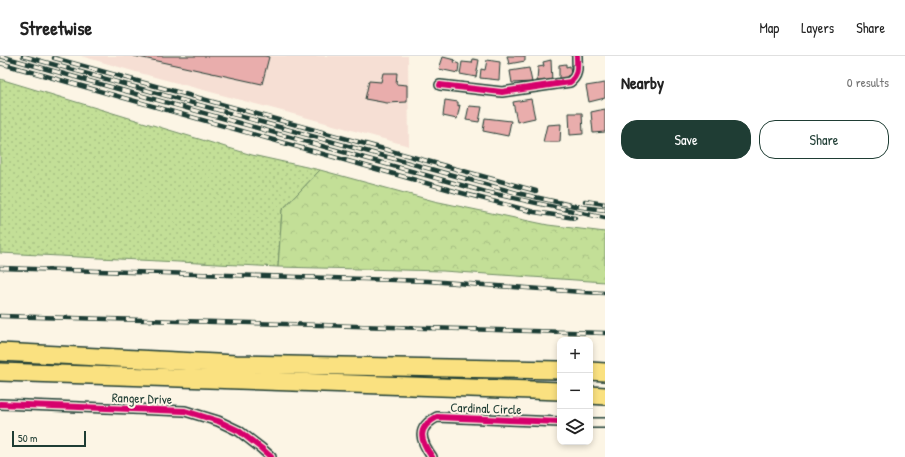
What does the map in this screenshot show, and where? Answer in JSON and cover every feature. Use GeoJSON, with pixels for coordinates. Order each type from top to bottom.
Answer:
{"type":"FeatureCollection","features":[{"type":"Feature","properties":{"kind":"highway"},"geometry":{"type":"LineString","coordinates":[[0,352],[236,364],[557,370]]}},
{"type":"Feature","properties":{"kind":"highway"},"geometry":{"type":"LineString","coordinates":[[593,371],[605,372]]}},
{"type":"Feature","properties":{"kind":"highway"},"geometry":{"type":"LineString","coordinates":[[0,372],[557,391]]}},
{"type":"Feature","properties":{"kind":"highway"},"geometry":{"type":"LineString","coordinates":[[593,393],[605,392]]}},
{"type":"Feature","properties":{"kind":"highway"},"geometry":{"type":"LineString","coordinates":[[593,394],[605,396]]}},
{"type":"Feature","properties":{"kind":"street"},"geometry":{"type":"LineString","coordinates":[[440,85],[502,92],[570,82],[576,78],[578,73],[577,56]]}},
{"type":"Feature","properties":{"kind":"street","name":"Ranger Drive"},"geometry":{"type":"LineString","coordinates":[[0,404],[186,411],[218,421],[239,431],[271,457]]}},
{"type":"Feature","properties":{"kind":"street","name":"Cardinal Circle"},"geometry":{"type":"LineString","coordinates":[[432,457],[422,440],[423,429],[429,422],[437,417],[557,422]]}},
{"type":"Feature","properties":{"kind":"street"},"geometry":{"type":"LineString","coordinates":[[593,423],[605,423]]}},
{"type":"Feature","properties":{"kind":"shaded area"},"geometry":{"type":"Polygon","coordinates":[[[81,56],[408,56],[409,146],[136,72],[81,56]]]}},
{"type":"Feature","properties":{"kind":"green space"},"geometry":{"type":"Polygon","coordinates":[[[0,79],[252,155],[320,170],[282,210],[278,267],[0,253],[0,79]]]}},
{"type":"Feature","properties":{"kind":"green space"},"geometry":{"type":"Polygon","coordinates":[[[320,170],[434,201],[548,225],[605,232],[605,282],[443,271],[278,267],[282,210],[320,170]]]}},
{"type":"Feature","properties":{"kind":"building"},"geometry":{"type":"Polygon","coordinates":[[[134,56],[265,56],[269,57],[262,84],[134,56]]]}},
{"type":"Feature","properties":{"kind":"building"},"geometry":{"type":"Polygon","coordinates":[[[507,56],[525,56],[525,61],[509,64],[507,56]]]}},
{"type":"Feature","properties":{"kind":"building"},"geometry":{"type":"Polygon","coordinates":[[[443,57],[455,60],[454,62],[459,64],[458,73],[439,69],[443,57]]]}},
{"type":"Feature","properties":{"kind":"building"},"geometry":{"type":"Polygon","coordinates":[[[473,59],[479,60],[476,77],[460,74],[462,62],[472,63],[473,59]]]}},
{"type":"Feature","properties":{"kind":"building"},"geometry":{"type":"Polygon","coordinates":[[[487,60],[500,62],[499,80],[480,78],[481,69],[485,70],[487,60]]]}},
{"type":"Feature","properties":{"kind":"building"},"geometry":{"type":"Polygon","coordinates":[[[551,60],[552,82],[537,81],[538,67],[544,66],[543,62],[551,60]]]}},
{"type":"Feature","properties":{"kind":"building"},"geometry":{"type":"Polygon","coordinates":[[[566,64],[566,67],[570,66],[571,75],[567,76],[567,80],[559,81],[559,65],[566,64]]]}},
{"type":"Feature","properties":{"kind":"building"},"geometry":{"type":"Polygon","coordinates":[[[529,68],[532,82],[512,83],[510,71],[529,68]]]}},
{"type":"Feature","properties":{"kind":"building"},"geometry":{"type":"Polygon","coordinates":[[[383,73],[397,73],[396,84],[407,85],[407,102],[387,103],[365,99],[369,81],[381,82],[383,73]]]}},
{"type":"Feature","properties":{"kind":"building"},"geometry":{"type":"Polygon","coordinates":[[[605,83],[605,98],[589,102],[586,86],[605,83]]]}},
{"type":"Feature","properties":{"kind":"building"},"geometry":{"type":"Polygon","coordinates":[[[531,99],[535,118],[517,122],[513,102],[531,99]]]}},
{"type":"Feature","properties":{"kind":"building"},"geometry":{"type":"Polygon","coordinates":[[[445,100],[458,102],[458,106],[460,105],[457,119],[443,116],[445,100]]]}},
{"type":"Feature","properties":{"kind":"building"},"geometry":{"type":"Polygon","coordinates":[[[469,106],[482,107],[479,122],[466,120],[469,106]]]}},
{"type":"Feature","properties":{"kind":"building"},"geometry":{"type":"Polygon","coordinates":[[[605,109],[605,132],[593,133],[591,112],[605,109]]]}},
{"type":"Feature","properties":{"kind":"building"},"geometry":{"type":"Polygon","coordinates":[[[569,113],[582,113],[583,134],[570,135],[569,113]]]}},
{"type":"Feature","properties":{"kind":"building"},"geometry":{"type":"Polygon","coordinates":[[[485,118],[511,121],[508,136],[483,131],[485,118]]]}},
{"type":"Feature","properties":{"kind":"building"},"geometry":{"type":"Polygon","coordinates":[[[561,124],[560,142],[543,142],[547,125],[561,124]]]}},
{"type":"Feature","properties":{"kind":"railway"},"geometry":{"type":"LineString","coordinates":[[0,56],[486,192],[605,218]]}},
{"type":"Feature","properties":{"kind":"railway"},"geometry":{"type":"LineString","coordinates":[[23,56],[517,193],[575,206],[605,210]]}},
{"type":"Feature","properties":{"kind":"railway"},"geometry":{"type":"LineString","coordinates":[[54,58],[536,191]]}},
{"type":"Feature","properties":{"kind":"railway"},"geometry":{"type":"LineString","coordinates":[[0,63],[458,192],[534,212],[575,218]]}},
{"type":"Feature","properties":{"kind":"railway"},"geometry":{"type":"LineString","coordinates":[[585,201],[605,204]]}},
{"type":"Feature","properties":{"kind":"railway"},"geometry":{"type":"LineString","coordinates":[[0,268],[428,281],[605,293]]}},
{"type":"Feature","properties":{"kind":"railway"},"geometry":{"type":"LineString","coordinates":[[0,316],[605,333]]}},
{"type":"Feature","properties":{"kind":"cycle path"},"geometry":{"type":"LineString","coordinates":[[440,85],[502,92],[570,82],[576,74],[577,56]]}},
{"type":"Feature","properties":{"kind":"cycle path"},"geometry":{"type":"LineString","coordinates":[[0,404],[185,411],[218,421],[239,431],[271,457]]}},
{"type":"Feature","properties":{"kind":"cycle path"},"geometry":{"type":"LineString","coordinates":[[432,457],[425,445],[422,435],[423,430],[430,421],[437,417],[557,422]]}}]}
